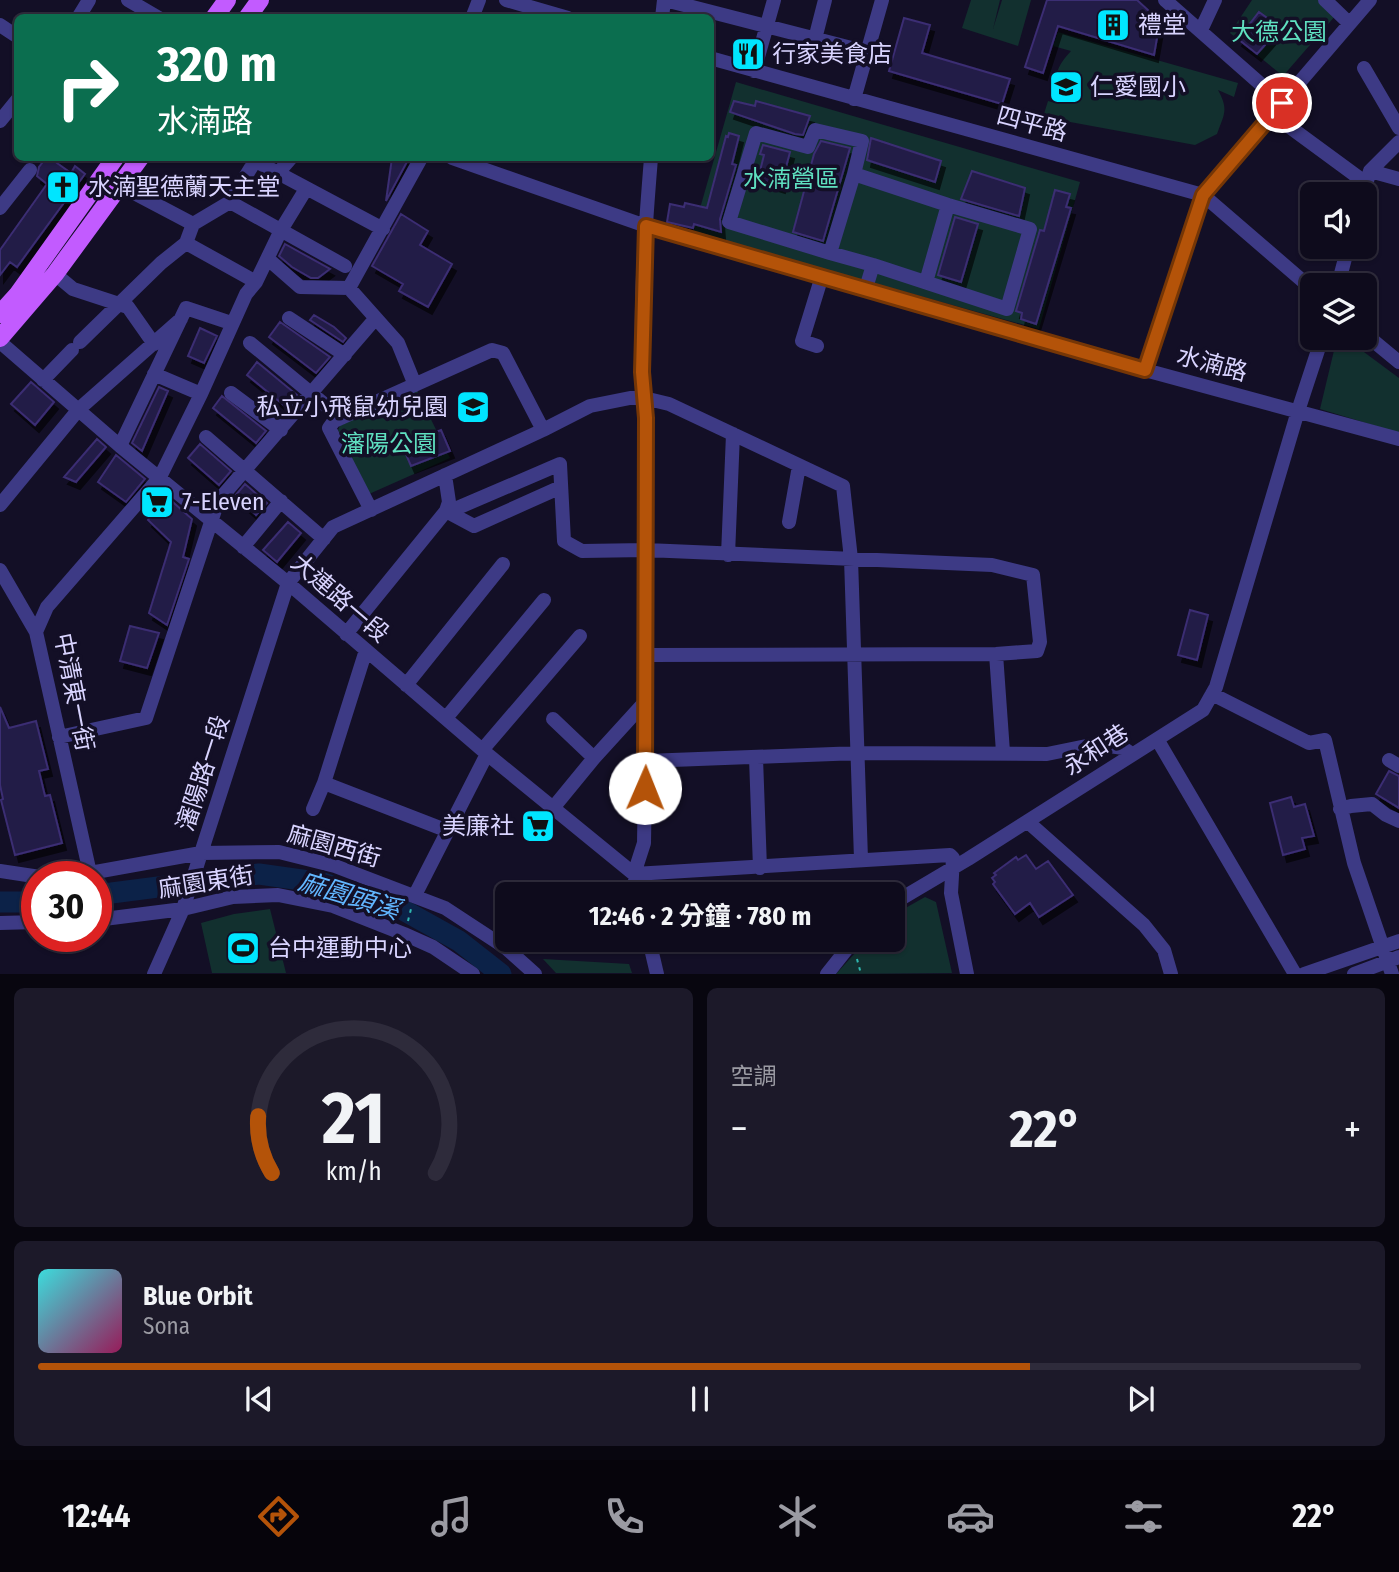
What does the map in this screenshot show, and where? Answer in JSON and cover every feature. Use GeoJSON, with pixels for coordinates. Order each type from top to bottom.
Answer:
{"type":"FeatureCollection","features":[{"type":"Feature","properties":{"kind":"main road"},"geometry":{"type":"LineString","coordinates":[[0,314],[18,294],[114,161]]}},
{"type":"Feature","properties":{"kind":"main road"},"geometry":{"type":"LineString","coordinates":[[0,340],[55,274],[138,161]]}},
{"type":"Feature","properties":{"kind":"street"},"geometry":{"type":"LineString","coordinates":[[128,0],[152,14]]}},
{"type":"Feature","properties":{"kind":"street"},"geometry":{"type":"LineString","coordinates":[[506,0],[554,14]]}},
{"type":"Feature","properties":{"kind":"street"},"geometry":{"type":"LineString","coordinates":[[665,0],[718,7],[767,26],[867,52]]}},
{"type":"Feature","properties":{"kind":"street"},"geometry":{"type":"LineString","coordinates":[[754,71],[774,0]]}},
{"type":"Feature","properties":{"kind":"street"},"geometry":{"type":"LineString","coordinates":[[815,39],[825,0]]}},
{"type":"Feature","properties":{"kind":"street"},"geometry":{"type":"LineString","coordinates":[[854,99],[882,0]]}},
{"type":"Feature","properties":{"kind":"street"},"geometry":{"type":"LineString","coordinates":[[1165,0],[1282,103]]}},
{"type":"Feature","properties":{"kind":"street"},"geometry":{"type":"LineString","coordinates":[[1201,30],[1215,0]]}},
{"type":"Feature","properties":{"kind":"street"},"geometry":{"type":"LineString","coordinates":[[1325,0],[1349,23]]}},
{"type":"Feature","properties":{"kind":"street"},"geometry":{"type":"LineString","coordinates":[[1145,370],[1203,195],[1370,0]]}},
{"type":"Feature","properties":{"kind":"street","name":"四平路"},"geometry":{"type":"LineString","coordinates":[[714,59],[1203,195],[1300,279]]}},
{"type":"Feature","properties":{"kind":"street"},"geometry":{"type":"LineString","coordinates":[[1364,68],[1399,128]]}},
{"type":"Feature","properties":{"kind":"street"},"geometry":{"type":"LineString","coordinates":[[0,121],[14,104]]}},
{"type":"Feature","properties":{"kind":"street"},"geometry":{"type":"LineString","coordinates":[[1272,114],[1365,182]]}},
{"type":"Feature","properties":{"kind":"street"},"geometry":{"type":"LineString","coordinates":[[830,253],[862,141],[815,130],[808,147],[755,133],[729,222],[1007,309],[1030,229],[854,174]]}},
{"type":"Feature","properties":{"kind":"street"},"geometry":{"type":"LineString","coordinates":[[1367,182],[1399,142]]}},
{"type":"Feature","properties":{"kind":"street"},"geometry":{"type":"LineString","coordinates":[[43,380],[161,262],[186,243],[193,225],[230,202],[252,161]]}},
{"type":"Feature","properties":{"kind":"street"},"geometry":{"type":"LineString","coordinates":[[257,161],[383,229]]}},
{"type":"Feature","properties":{"kind":"street"},"geometry":{"type":"LineString","coordinates":[[278,173],[288,161]]}},
{"type":"Feature","properties":{"kind":"street"},"geometry":{"type":"LineString","coordinates":[[349,288],[419,161]]}},
{"type":"Feature","properties":{"kind":"street","name":"水湳路"},"geometry":{"type":"LineString","coordinates":[[461,161],[646,226],[1145,370],[1399,439]]}},
{"type":"Feature","properties":{"kind":"street"},"geometry":{"type":"LineString","coordinates":[[636,882],[634,874],[644,843],[646,761],[646,550],[642,372],[651,161]]}},
{"type":"Feature","properties":{"kind":"street"},"geometry":{"type":"LineString","coordinates":[[0,208],[30,170]]}},
{"type":"Feature","properties":{"kind":"street"},"geometry":{"type":"LineString","coordinates":[[1374,182],[1399,179]]}},
{"type":"Feature","properties":{"kind":"street"},"geometry":{"type":"LineString","coordinates":[[119,184],[193,225]]}},
{"type":"Feature","properties":{"kind":"street","name":"中清東一街"},"geometry":{"type":"LineString","coordinates":[[87,861],[36,632],[47,607],[160,477],[201,394],[231,323],[306,189]]}},
{"type":"Feature","properties":{"kind":"street"},"geometry":{"type":"LineString","coordinates":[[230,202],[345,265]]}},
{"type":"Feature","properties":{"kind":"street"},"geometry":{"type":"LineString","coordinates":[[926,282],[948,205]]}},
{"type":"Feature","properties":{"kind":"street"},"geometry":{"type":"LineString","coordinates":[[186,243],[256,282]]}},
{"type":"Feature","properties":{"kind":"street"},"geometry":{"type":"LineString","coordinates":[[268,259],[300,287],[349,288],[398,343],[415,385]]}},
{"type":"Feature","properties":{"kind":"street"},"geometry":{"type":"LineString","coordinates":[[866,288],[873,265]]}},
{"type":"Feature","properties":{"kind":"street"},"geometry":{"type":"LineString","coordinates":[[55,274],[73,289],[128,307],[154,344]]}},
{"type":"Feature","properties":{"kind":"street"},"geometry":{"type":"LineString","coordinates":[[817,346],[802,341],[822,276]]}},
{"type":"Feature","properties":{"kind":"street"},"geometry":{"type":"LineString","coordinates":[[120,446],[186,308],[231,323]]}},
{"type":"Feature","properties":{"kind":"street"},"geometry":{"type":"LineString","coordinates":[[289,318],[345,355]]}},
{"type":"Feature","properties":{"kind":"street"},"geometry":{"type":"LineString","coordinates":[[0,505],[79,409],[181,319]]}},
{"type":"Feature","properties":{"kind":"street"},"geometry":{"type":"LineString","coordinates":[[58,737],[146,718],[218,501],[375,319]]}},
{"type":"Feature","properties":{"kind":"street","name":"大連路一段"},"geometry":{"type":"LineString","coordinates":[[0,340],[120,446],[288,583],[485,752],[634,874]]}},
{"type":"Feature","properties":{"kind":"street"},"geometry":{"type":"LineString","coordinates":[[250,343],[341,418]]}},
{"type":"Feature","properties":{"kind":"street"},"geometry":{"type":"LineString","coordinates":[[1377,343],[1398,360]]}},
{"type":"Feature","properties":{"kind":"street"},"geometry":{"type":"LineString","coordinates":[[370,510],[329,428],[334,421],[492,350],[503,354],[543,430]]}},
{"type":"Feature","properties":{"kind":"street"},"geometry":{"type":"LineString","coordinates":[[1318,350],[1212,694],[1309,743],[1325,740],[1353,863],[1381,947],[1393,964],[1354,974]]}},
{"type":"Feature","properties":{"kind":"street"},"geometry":{"type":"LineString","coordinates":[[154,374],[201,394]]}},
{"type":"Feature","properties":{"kind":"street"},"geometry":{"type":"LineString","coordinates":[[231,393],[281,430]]}},
{"type":"Feature","properties":{"kind":"street"},"geometry":{"type":"LineString","coordinates":[[288,583],[333,527],[590,406],[622,398],[644,398],[669,404],[843,486],[852,559],[861,859]]}},
{"type":"Feature","properties":{"kind":"street"},"geometry":{"type":"LineString","coordinates":[[728,555],[733,434]]}},
{"type":"Feature","properties":{"kind":"street"},"geometry":{"type":"LineString","coordinates":[[206,437],[324,539]]}},
{"type":"Feature","properties":{"kind":"street"},"geometry":{"type":"LineString","coordinates":[[447,511],[560,464],[564,541],[583,551],[646,550],[992,565],[1033,575],[1040,642],[1037,652],[647,655]]}},
{"type":"Feature","properties":{"kind":"street"},"geometry":{"type":"LineString","coordinates":[[789,522],[799,466]]}},
{"type":"Feature","properties":{"kind":"street"},"geometry":{"type":"LineString","coordinates":[[346,634],[447,511],[449,502],[445,475]]}},
{"type":"Feature","properties":{"kind":"street"},"geometry":{"type":"LineString","coordinates":[[447,511],[474,526],[561,487]]}},
{"type":"Feature","properties":{"kind":"street"},"geometry":{"type":"LineString","coordinates":[[243,547],[281,501]]}},
{"type":"Feature","properties":{"kind":"street"},"geometry":{"type":"LineString","coordinates":[[406,685],[503,564]]}},
{"type":"Feature","properties":{"kind":"street"},"geometry":{"type":"LineString","coordinates":[[0,570],[36,632]]}},
{"type":"Feature","properties":{"kind":"street","name":"瀋陽路一段"},"geometry":{"type":"LineString","coordinates":[[155,974],[183,909],[288,583]]}},
{"type":"Feature","properties":{"kind":"street"},"geometry":{"type":"LineString","coordinates":[[446,718],[544,600]]}},
{"type":"Feature","properties":{"kind":"street"},"geometry":{"type":"LineString","coordinates":[[415,895],[485,752],[580,636]]}},
{"type":"Feature","properties":{"kind":"street"},"geometry":{"type":"LineString","coordinates":[[313,808],[324,783],[366,650]]}},
{"type":"Feature","properties":{"kind":"street"},"geometry":{"type":"LineString","coordinates":[[996,654],[1003,752]]}},
{"type":"Feature","properties":{"kind":"street","name":"永和巷"},"geometry":{"type":"LineString","coordinates":[[905,896],[1028,822],[1203,710],[1212,694]]}},
{"type":"Feature","properties":{"kind":"street"},"geometry":{"type":"LineString","coordinates":[[553,808],[645,702]]}},
{"type":"Feature","properties":{"kind":"street"},"geometry":{"type":"LineString","coordinates":[[553,719],[594,758]]}},
{"type":"Feature","properties":{"kind":"street"},"geometry":{"type":"LineString","coordinates":[[1157,739],[1295,974]]}},
{"type":"Feature","properties":{"kind":"street"},"geometry":{"type":"LineString","coordinates":[[646,761],[859,753],[1047,754],[1096,744],[1123,748],[1132,754]]}},
{"type":"Feature","properties":{"kind":"street"},"geometry":{"type":"LineString","coordinates":[[756,758],[760,868]]}},
{"type":"Feature","properties":{"kind":"street"},"geometry":{"type":"LineString","coordinates":[[324,783],[448,831]]}},
{"type":"Feature","properties":{"kind":"street"},"geometry":{"type":"LineString","coordinates":[[1340,809],[1372,804],[1399,821]]}},
{"type":"Feature","properties":{"kind":"street"},"geometry":{"type":"LineString","coordinates":[[1028,822],[1144,925],[1164,950],[1171,974]]}},
{"type":"Feature","properties":{"kind":"street","name":"麻園西街"},"geometry":{"type":"LineString","coordinates":[[112,870],[279,852],[335,866],[415,895],[456,914],[506,948],[535,974]]}},
{"type":"Feature","properties":{"kind":"street"},"geometry":{"type":"LineString","coordinates":[[634,874],[950,855],[953,858],[951,893],[967,974]]}},
{"type":"Feature","properties":{"kind":"street"},"geometry":{"type":"LineString","coordinates":[[0,871],[21,874]]}},
{"type":"Feature","properties":{"kind":"street","name":"麻園東街"},"geometry":{"type":"LineString","coordinates":[[112,918],[183,909],[233,897],[278,895],[333,906],[404,934],[433,947],[473,974]]}},
{"type":"Feature","properties":{"kind":"street"},"geometry":{"type":"LineString","coordinates":[[0,923],[21,922]]}},
{"type":"Feature","properties":{"kind":"street"},"geometry":{"type":"LineString","coordinates":[[1304,974],[1399,941]]}},
{"type":"Feature","properties":{"kind":"street"},"geometry":{"type":"LineString","coordinates":[[652,952],[657,974]]}},
{"type":"Feature","properties":{"kind":"street"},"geometry":{"type":"LineString","coordinates":[[827,974],[850,952]]}},
{"type":"Feature","properties":{"kind":"path"},"geometry":{"type":"LineString","coordinates":[[404,934],[415,895]]}},
{"type":"Feature","properties":{"kind":"path"},"geometry":{"type":"LineString","coordinates":[[856,952],[861,974]]}},
{"type":"Feature","properties":{"kind":"green space"},"geometry":{"type":"Polygon","coordinates":[[[971,0],[1000,0],[993,29],[1002,0],[1031,0],[1018,46],[962,28],[971,0]]]}},
{"type":"Feature","properties":{"kind":"green space","name":"大德公園"},"geometry":{"type":"Polygon","coordinates":[[[1252,0],[1319,0],[1336,15],[1283,76],[1230,33],[1252,0]]]}},
{"type":"Feature","properties":{"kind":"green space"},"geometry":{"type":"Polygon","coordinates":[[[1058,32],[1238,83],[1234,97],[1218,90],[1224,107],[1217,134],[1195,145],[1043,117],[1048,101],[1059,104],[1055,89],[1056,76],[1061,63],[1071,51],[1053,46],[1058,32]]]}},
{"type":"Feature","properties":{"kind":"green space","name":"水湳營區"},"geometry":{"type":"Polygon","coordinates":[[[736,82],[1080,182],[1039,329],[693,233],[736,82]]]}},
{"type":"Feature","properties":{"kind":"green space"},"geometry":{"type":"Polygon","coordinates":[[[1334,350],[1361,350],[1399,378],[1399,433],[1320,409],[1334,350]]]}},
{"type":"Feature","properties":{"kind":"green space","name":"瀋陽公園"},"geometry":{"type":"Polygon","coordinates":[[[417,391],[450,458],[369,494],[338,430],[341,423],[417,391]]]}},
{"type":"Feature","properties":{"kind":"green space"},"geometry":{"type":"Polygon","coordinates":[[[925,897],[936,902],[952,973],[836,974],[856,952],[905,952],[905,908],[925,897]]]}},
{"type":"Feature","properties":{"kind":"green space","name":"台中運動中心"},"geometry":{"type":"Polygon","coordinates":[[[270,909],[286,973],[212,973],[201,923],[234,914],[270,909]]]}},
{"type":"Feature","properties":{"kind":"green space"},"geometry":{"type":"Polygon","coordinates":[[[543,959],[629,964],[632,973],[556,973],[543,959]]]}},
{"type":"Feature","properties":{"kind":"building","name":"禮堂"},"geometry":{"type":"Polygon","coordinates":[[[1047,0],[1137,0],[1160,21],[1154,55],[1058,26],[1043,73],[1025,67],[1047,0]]]}},
{"type":"Feature","properties":{"kind":"building"},"geometry":{"type":"Polygon","coordinates":[[[1259,12],[1274,23],[1265,32],[1271,38],[1257,54],[1238,39],[1259,12]]]}},
{"type":"Feature","properties":{"kind":"building"},"geometry":{"type":"Polygon","coordinates":[[[904,18],[930,25],[922,53],[1010,79],[1002,104],[889,71],[904,18]]]}},
{"type":"Feature","properties":{"kind":"building"},"geometry":{"type":"Polygon","coordinates":[[[734,101],[755,106],[756,101],[810,116],[803,135],[795,134],[730,112],[734,101]]]}},
{"type":"Feature","properties":{"kind":"building"},"geometry":{"type":"Polygon","coordinates":[[[729,133],[739,136],[732,164],[736,165],[720,219],[721,232],[694,224],[693,228],[667,222],[670,204],[684,207],[685,203],[707,208],[729,133]]]}},
{"type":"Feature","properties":{"kind":"building"},"geometry":{"type":"Polygon","coordinates":[[[871,138],[941,161],[935,182],[867,160],[871,138]]]}},
{"type":"Feature","properties":{"kind":"building"},"geometry":{"type":"Polygon","coordinates":[[[821,141],[850,148],[823,241],[793,232],[814,154],[821,141]]]}},
{"type":"Feature","properties":{"kind":"building"},"geometry":{"type":"Polygon","coordinates":[[[763,145],[790,152],[781,186],[758,179],[764,155],[760,154],[763,145]]]}},
{"type":"Feature","properties":{"kind":"building"},"geometry":{"type":"Polygon","coordinates":[[[44,161],[54,161],[71,173],[75,166],[85,174],[17,267],[10,262],[0,275],[0,250],[47,184],[37,176],[44,161]]]}},
{"type":"Feature","properties":{"kind":"building"},"geometry":{"type":"Polygon","coordinates":[[[392,161],[407,161],[386,201],[392,161]]]}},
{"type":"Feature","properties":{"kind":"building"},"geometry":{"type":"Polygon","coordinates":[[[972,171],[1025,188],[1019,216],[961,199],[972,171]]]}},
{"type":"Feature","properties":{"kind":"building"},"geometry":{"type":"Polygon","coordinates":[[[1055,190],[1070,194],[1066,207],[1071,208],[1036,324],[1021,319],[1022,313],[1016,311],[1040,230],[1044,231],[1055,190]]]}},
{"type":"Feature","properties":{"kind":"building"},"geometry":{"type":"Polygon","coordinates":[[[401,214],[428,231],[420,245],[452,264],[428,307],[399,291],[403,284],[372,266],[401,214]]]}},
{"type":"Feature","properties":{"kind":"building"},"geometry":{"type":"Polygon","coordinates":[[[955,217],[978,224],[961,282],[938,275],[955,217]]]}},
{"type":"Feature","properties":{"kind":"building"},"geometry":{"type":"Polygon","coordinates":[[[285,244],[330,269],[318,278],[311,278],[279,256],[285,244]]]}},
{"type":"Feature","properties":{"kind":"building"},"geometry":{"type":"Polygon","coordinates":[[[314,315],[346,338],[343,342],[310,320],[314,315]]]}},
{"type":"Feature","properties":{"kind":"building"},"geometry":{"type":"Polygon","coordinates":[[[280,322],[330,357],[316,373],[269,337],[280,322]]]}},
{"type":"Feature","properties":{"kind":"building"},"geometry":{"type":"Polygon","coordinates":[[[200,328],[217,336],[204,363],[188,356],[200,328]]]}},
{"type":"Feature","properties":{"kind":"building"},"geometry":{"type":"Polygon","coordinates":[[[257,362],[297,395],[286,407],[247,375],[257,362]]]}},
{"type":"Feature","properties":{"kind":"building"},"geometry":{"type":"Polygon","coordinates":[[[31,382],[54,402],[35,425],[11,404],[31,382]]]}},
{"type":"Feature","properties":{"kind":"building"},"geometry":{"type":"Polygon","coordinates":[[[159,387],[168,391],[142,451],[132,443],[159,387]]]}},
{"type":"Feature","properties":{"kind":"building"},"geometry":{"type":"Polygon","coordinates":[[[222,396],[266,431],[256,443],[213,408],[222,396]]]}},
{"type":"Feature","properties":{"kind":"building"},"geometry":{"type":"Polygon","coordinates":[[[441,430],[450,451],[411,466],[402,445],[441,430]]]}},
{"type":"Feature","properties":{"kind":"building"},"geometry":{"type":"Polygon","coordinates":[[[97,439],[106,447],[76,482],[64,477],[97,439]]]}},
{"type":"Feature","properties":{"kind":"building"},"geometry":{"type":"Polygon","coordinates":[[[200,444],[231,471],[219,485],[188,458],[200,444]]]}},
{"type":"Feature","properties":{"kind":"building"},"geometry":{"type":"Polygon","coordinates":[[[116,455],[145,479],[126,502],[98,482],[116,455]]]}},
{"type":"Feature","properties":{"kind":"building"},"geometry":{"type":"Polygon","coordinates":[[[245,484],[267,503],[256,515],[235,496],[245,484]]]}},
{"type":"Feature","properties":{"kind":"building"},"geometry":{"type":"Polygon","coordinates":[[[166,496],[192,519],[183,557],[189,559],[167,625],[149,613],[171,542],[148,520],[166,496]]]}},
{"type":"Feature","properties":{"kind":"building"},"geometry":{"type":"Polygon","coordinates":[[[288,522],[301,533],[277,562],[263,550],[288,522]]]}},
{"type":"Feature","properties":{"kind":"building"},"geometry":{"type":"Polygon","coordinates":[[[1190,610],[1208,615],[1197,660],[1178,655],[1190,610]]]}},
{"type":"Feature","properties":{"kind":"building"},"geometry":{"type":"Polygon","coordinates":[[[130,626],[159,633],[147,668],[120,661],[130,626]]]}},
{"type":"Feature","properties":{"kind":"building"},"geometry":{"type":"Polygon","coordinates":[[[0,707],[9,728],[36,721],[48,769],[39,771],[45,796],[50,795],[62,843],[15,855],[1,800],[0,707]]]}},
{"type":"Feature","properties":{"kind":"building"},"geometry":{"type":"Polygon","coordinates":[[[1389,771],[1399,776],[1399,808],[1376,794],[1389,771]]]}},
{"type":"Feature","properties":{"kind":"building"},"geometry":{"type":"Polygon","coordinates":[[[1291,797],[1294,807],[1305,804],[1314,836],[1302,838],[1305,849],[1283,855],[1270,803],[1291,797]]]}},
{"type":"Feature","properties":{"kind":"building"},"geometry":{"type":"Polygon","coordinates":[[[1026,855],[1036,869],[1048,861],[1073,895],[1039,917],[1030,903],[1015,914],[993,884],[995,882],[992,878],[996,875],[994,873],[1016,857],[1018,860],[1026,855]]]}},
{"type":"Feature","properties":{"kind":"waterway","name":"麻園頭溪"},"geometry":{"type":"LineString","coordinates":[[112,893],[259,874],[323,883],[396,906],[459,941],[501,974]]}},
{"type":"Feature","properties":{"kind":"waterway","name":"麻園頭溪"},"geometry":{"type":"LineString","coordinates":[[0,902],[21,902]]}},
{"type":"Feature","properties":{"kind":"place","name":"禮堂"},"geometry":{"type":"Point","coordinates":[1113,25]}},
{"type":"Feature","properties":{"kind":"place","name":"行家美食店"},"geometry":{"type":"Point","coordinates":[748,54]}},
{"type":"Feature","properties":{"kind":"place","name":"仁愛國小"},"geometry":{"type":"Point","coordinates":[1066,87]}},
{"type":"Feature","properties":{"kind":"place","name":"水湳聖德蘭天主堂"},"geometry":{"type":"Point","coordinates":[63,187]}},
{"type":"Feature","properties":{"kind":"place","name":"私立小飛鼠幼兒園"},"geometry":{"type":"Point","coordinates":[473,407]}},
{"type":"Feature","properties":{"kind":"place","name":"7-Eleven"},"geometry":{"type":"Point","coordinates":[157,502]}},
{"type":"Feature","properties":{"kind":"place","name":"美廉社"},"geometry":{"type":"Point","coordinates":[538,826]}},
{"type":"Feature","properties":{"kind":"place","name":"台中運動中心"},"geometry":{"type":"Point","coordinates":[243,948]}},
{"type":"Feature","properties":{"kind":"route"},"geometry":{"type":"LineString","coordinates":[[645,788],[646,418],[642,372],[646,226],[1145,370],[1203,195],[1282,103]]}}]}
